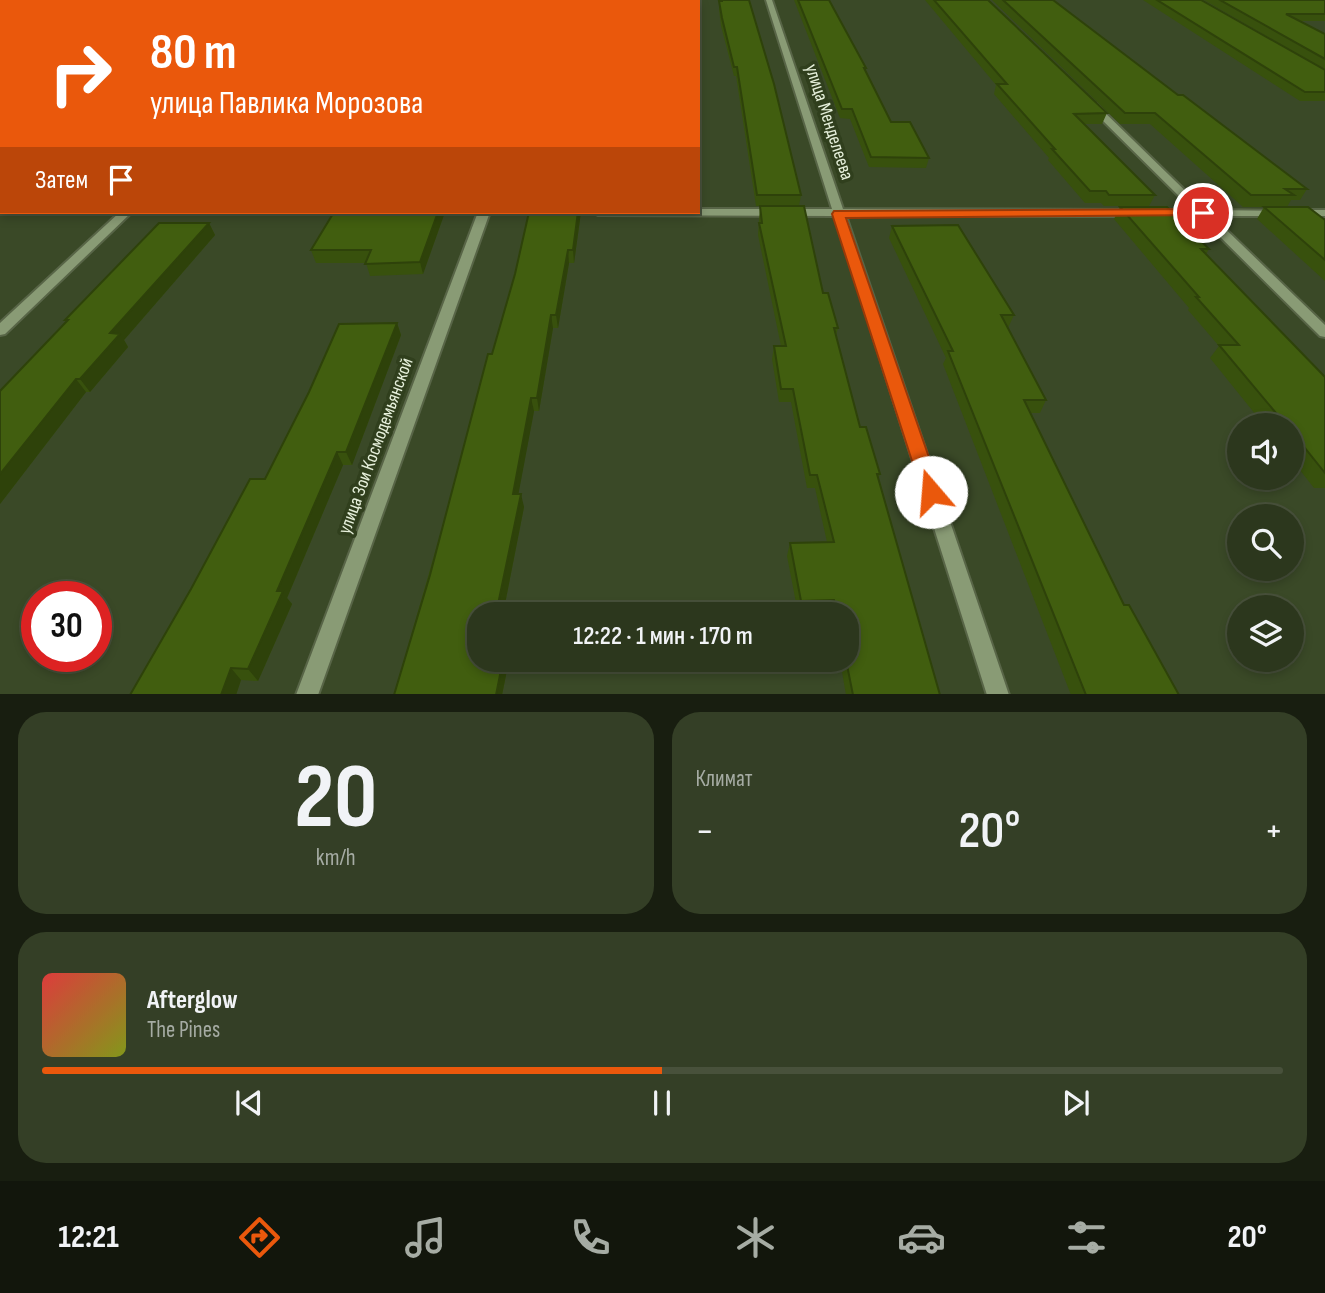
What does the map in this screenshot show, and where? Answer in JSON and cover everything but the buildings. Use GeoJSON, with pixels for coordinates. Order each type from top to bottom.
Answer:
{"type":"FeatureCollection","features":[{"type":"Feature","properties":{"kind":"street","name":"улица Менделеева"},"geometry":{"type":"LineString","coordinates":[[769,0],[998,694]]}},
{"type":"Feature","properties":{"kind":"street"},"geometry":{"type":"LineString","coordinates":[[1080,93],[1325,333]]}},
{"type":"Feature","properties":{"kind":"street"},"geometry":{"type":"LineString","coordinates":[[700,213],[1325,213]]}},
{"type":"Feature","properties":{"kind":"street"},"geometry":{"type":"LineString","coordinates":[[0,331],[125,214]]}},
{"type":"Feature","properties":{"kind":"street","name":"улица Зои Космодемьянской"},"geometry":{"type":"LineString","coordinates":[[307,694],[483,214]]}},
{"type":"Feature","properties":{"kind":"route"},"geometry":{"type":"LineString","coordinates":[[931,492],[838,214],[1203,213]]}}]}
